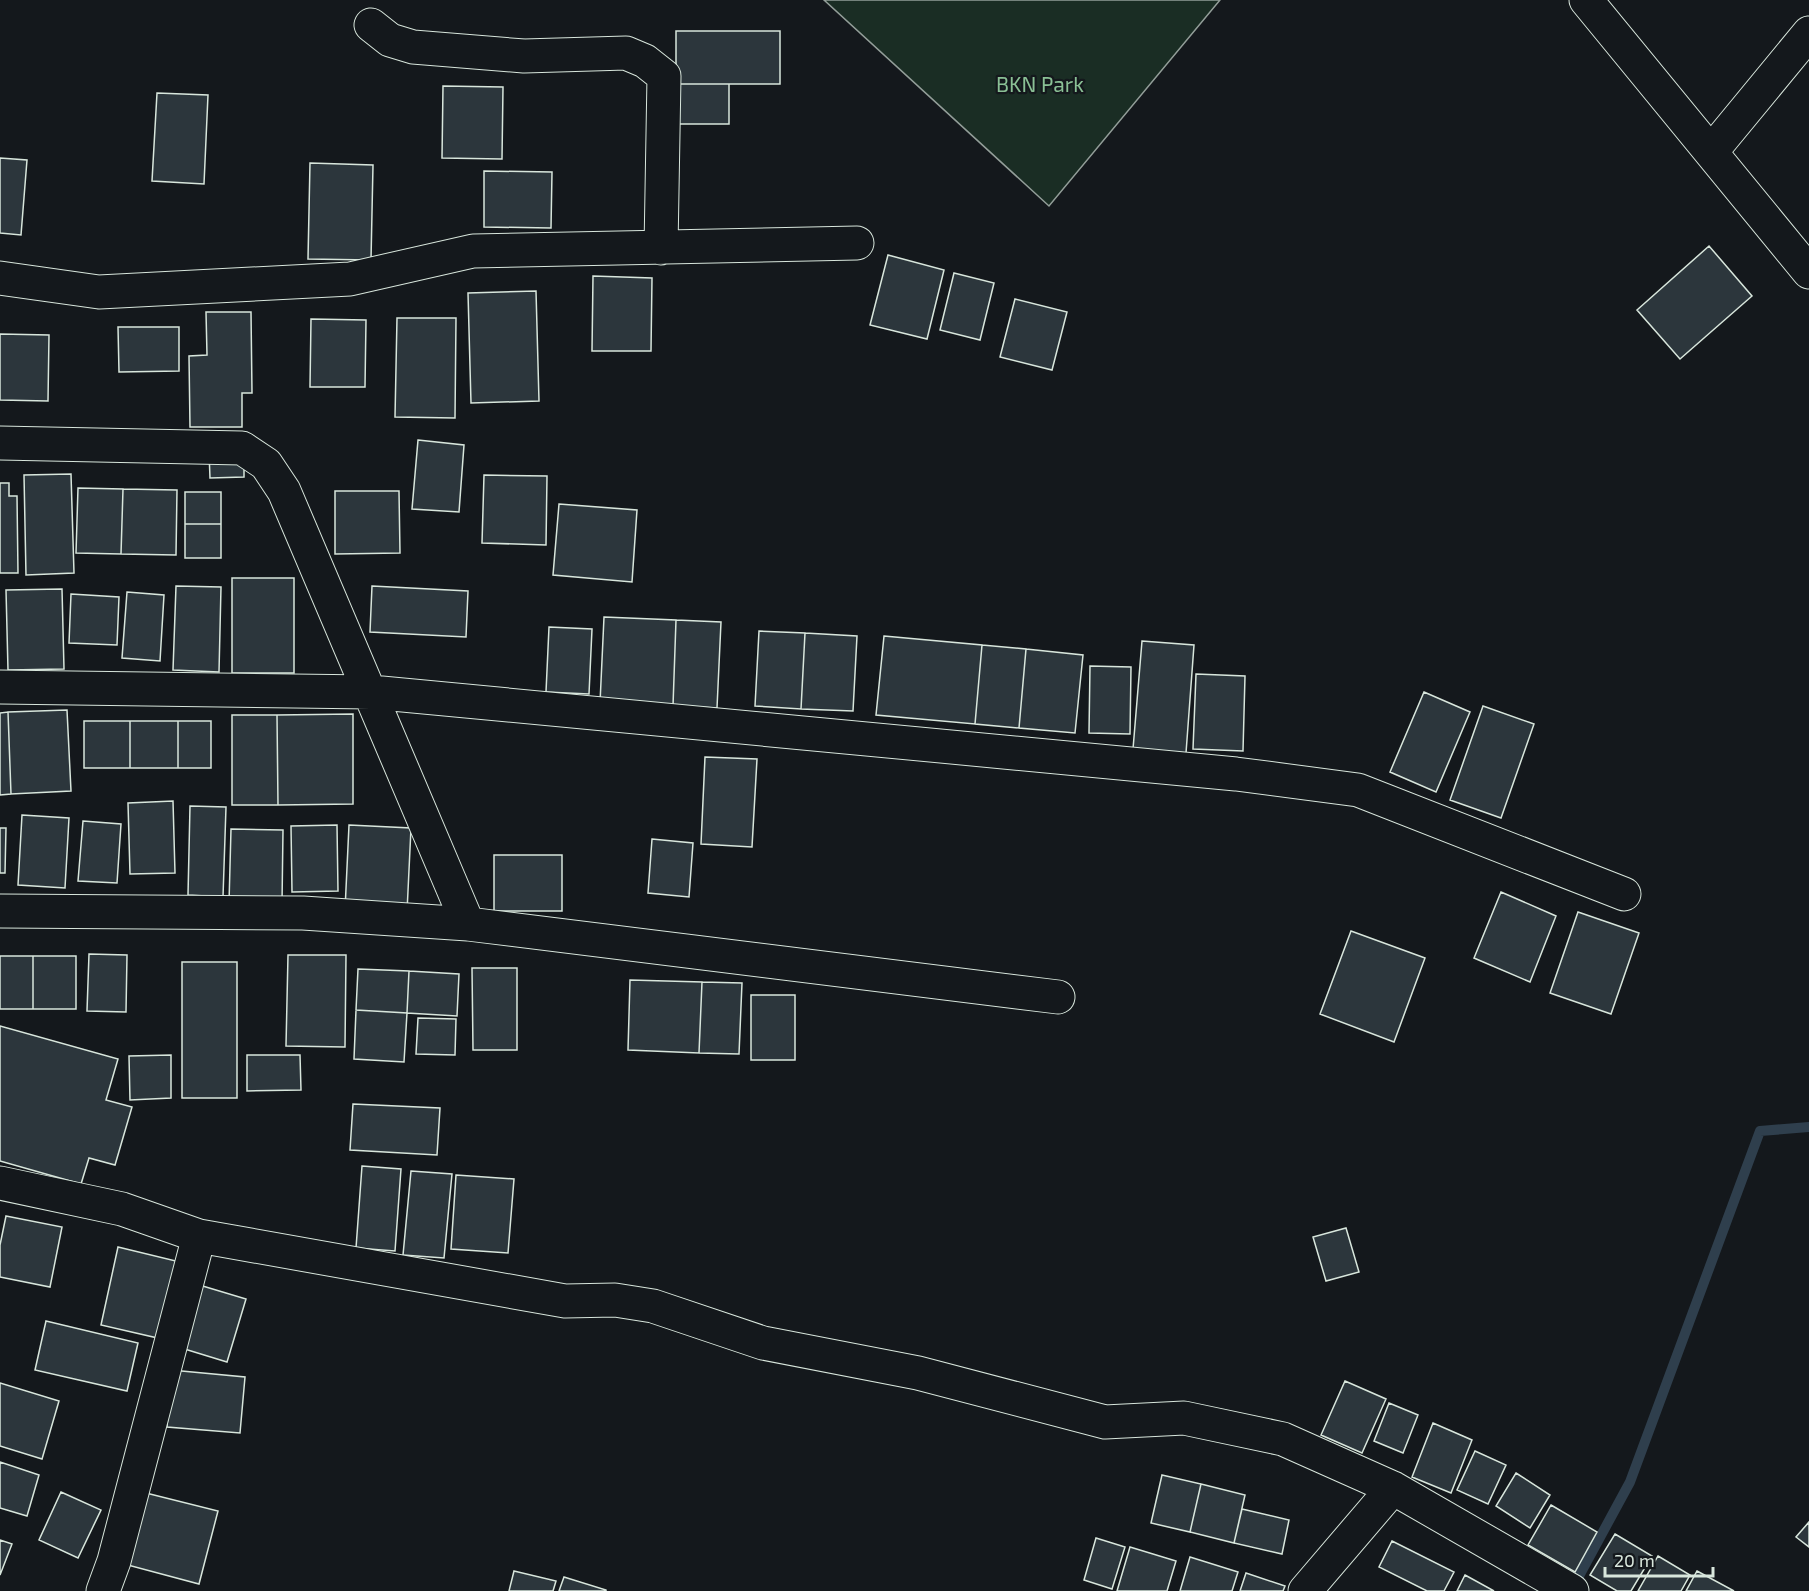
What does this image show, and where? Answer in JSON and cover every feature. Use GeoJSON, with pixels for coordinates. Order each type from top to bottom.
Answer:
{"type":"FeatureCollection","features":[{"type":"Feature","properties":{"kind":"street"},"geometry":{"type":"LineString","coordinates":[[1586,0],[1809,272]]}},
{"type":"Feature","properties":{"kind":"street"},"geometry":{"type":"LineString","coordinates":[[371,25],[390,40],[413,47],[524,56],[626,52],[645,61],[664,76],[661,248]]}},
{"type":"Feature","properties":{"kind":"street"},"geometry":{"type":"LineString","coordinates":[[1711,152],[1809,33]]}},
{"type":"Feature","properties":{"kind":"street"},"geometry":{"type":"LineString","coordinates":[[0,278],[99,292],[350,279],[473,251],[857,243]]}},
{"type":"Feature","properties":{"kind":"street"},"geometry":{"type":"LineString","coordinates":[[0,442],[242,448],[266,464],[284,491],[468,924]]}},
{"type":"Feature","properties":{"kind":"street"},"geometry":{"type":"LineString","coordinates":[[0,687],[371,692],[1224,773],[1358,790],[1624,894]]}},
{"type":"Feature","properties":{"kind":"street"},"geometry":{"type":"LineString","coordinates":[[0,910],[303,913],[468,924],[1058,997]]}},
{"type":"Feature","properties":{"kind":"street"},"geometry":{"type":"LineString","coordinates":[[0,1183],[122,1209],[199,1236],[558,1299],[615,1300],[653,1306],[763,1342],[918,1373],[1105,1422],[1185,1418],[1283,1439],[1393,1488],[1561,1584]]}},
{"type":"Feature","properties":{"kind":"street"},"geometry":{"type":"LineString","coordinates":[[103,1591],[114,1561],[199,1236]]}},
{"type":"Feature","properties":{"kind":"street"},"geometry":{"type":"LineString","coordinates":[[1305,1591],[1393,1488]]}},
{"type":"Feature","properties":{"kind":"green space","name":"BKN Park"},"geometry":{"type":"Polygon","coordinates":[[[824,0],[1220,0],[1049,206],[824,0]]]}},
{"type":"Feature","properties":{"kind":"building"},"geometry":{"type":"Polygon","coordinates":[[[676,31],[780,31],[780,84],[676,84],[676,31]]]}},
{"type":"Feature","properties":{"kind":"building"},"geometry":{"type":"Polygon","coordinates":[[[673,84],[729,84],[729,124],[673,124],[673,84]]]}},
{"type":"Feature","properties":{"kind":"building"},"geometry":{"type":"Polygon","coordinates":[[[443,86],[503,87],[502,159],[442,158],[443,86]]]}},
{"type":"Feature","properties":{"kind":"building"},"geometry":{"type":"Polygon","coordinates":[[[157,93],[208,95],[204,184],[152,181],[157,93]]]}},
{"type":"Feature","properties":{"kind":"building"},"geometry":{"type":"Polygon","coordinates":[[[0,158],[27,160],[21,235],[0,233],[0,158]]]}},
{"type":"Feature","properties":{"kind":"building"},"geometry":{"type":"Polygon","coordinates":[[[310,163],[373,165],[371,260],[308,259],[310,163]]]}},
{"type":"Feature","properties":{"kind":"building"},"geometry":{"type":"Polygon","coordinates":[[[484,171],[552,172],[551,228],[484,227],[484,171]]]}},
{"type":"Feature","properties":{"kind":"building"},"geometry":{"type":"Polygon","coordinates":[[[1709,246],[1752,296],[1680,359],[1637,310],[1709,246]]]}},
{"type":"Feature","properties":{"kind":"building"},"geometry":{"type":"Polygon","coordinates":[[[888,255],[944,270],[927,339],[870,325],[888,255]]]}},
{"type":"Feature","properties":{"kind":"building"},"geometry":{"type":"Polygon","coordinates":[[[954,273],[994,283],[980,340],[940,330],[954,273]]]}},
{"type":"Feature","properties":{"kind":"building"},"geometry":{"type":"Polygon","coordinates":[[[593,276],[652,278],[651,351],[592,351],[593,276]]]}},
{"type":"Feature","properties":{"kind":"building"},"geometry":{"type":"Polygon","coordinates":[[[536,291],[539,401],[471,403],[468,293],[536,291]]]}},
{"type":"Feature","properties":{"kind":"building"},"geometry":{"type":"Polygon","coordinates":[[[1015,299],[1067,312],[1052,370],[1000,357],[1015,299]]]}},
{"type":"Feature","properties":{"kind":"building"},"geometry":{"type":"Polygon","coordinates":[[[206,312],[251,312],[252,393],[242,393],[242,427],[190,427],[189,356],[207,355],[206,312]]]}},
{"type":"Feature","properties":{"kind":"building"},"geometry":{"type":"Polygon","coordinates":[[[397,318],[456,318],[455,418],[395,417],[397,318]]]}},
{"type":"Feature","properties":{"kind":"building"},"geometry":{"type":"Polygon","coordinates":[[[311,319],[366,320],[365,387],[310,387],[311,319]]]}},
{"type":"Feature","properties":{"kind":"building"},"geometry":{"type":"Polygon","coordinates":[[[118,327],[179,327],[179,371],[119,372],[118,327]]]}},
{"type":"Feature","properties":{"kind":"building"},"geometry":{"type":"Polygon","coordinates":[[[0,334],[49,335],[48,401],[0,400],[0,334]]]}},
{"type":"Feature","properties":{"kind":"building"},"geometry":{"type":"Polygon","coordinates":[[[418,440],[464,445],[459,512],[412,509],[418,440]]]}},
{"type":"Feature","properties":{"kind":"building"},"geometry":{"type":"Polygon","coordinates":[[[244,451],[244,477],[210,478],[209,452],[244,451]]]}},
{"type":"Feature","properties":{"kind":"building"},"geometry":{"type":"Polygon","coordinates":[[[71,474],[74,573],[26,575],[24,475],[71,474]]]}},
{"type":"Feature","properties":{"kind":"building"},"geometry":{"type":"Polygon","coordinates":[[[484,475],[547,476],[546,545],[482,543],[484,475]]]}},
{"type":"Feature","properties":{"kind":"building"},"geometry":{"type":"Polygon","coordinates":[[[0,483],[9,483],[9,496],[17,496],[18,573],[0,573],[0,483]]]}},
{"type":"Feature","properties":{"kind":"building"},"geometry":{"type":"Polygon","coordinates":[[[78,488],[123,489],[121,554],[76,553],[78,488]]]}},
{"type":"Feature","properties":{"kind":"building"},"geometry":{"type":"Polygon","coordinates":[[[123,489],[177,490],[176,555],[121,554],[123,489]]]}},
{"type":"Feature","properties":{"kind":"building"},"geometry":{"type":"Polygon","coordinates":[[[335,491],[399,491],[400,553],[335,554],[335,491]]]}},
{"type":"Feature","properties":{"kind":"building"},"geometry":{"type":"Polygon","coordinates":[[[185,492],[221,492],[221,524],[185,524],[185,492]]]}},
{"type":"Feature","properties":{"kind":"building"},"geometry":{"type":"Polygon","coordinates":[[[559,504],[637,510],[632,582],[553,575],[559,504]]]}},
{"type":"Feature","properties":{"kind":"building"},"geometry":{"type":"Polygon","coordinates":[[[185,524],[221,524],[221,558],[185,558],[185,524]]]}},
{"type":"Feature","properties":{"kind":"building"},"geometry":{"type":"Polygon","coordinates":[[[232,578],[294,578],[294,673],[232,673],[232,578]]]}},
{"type":"Feature","properties":{"kind":"building"},"geometry":{"type":"Polygon","coordinates":[[[176,586],[221,587],[219,672],[173,670],[176,586]]]}},
{"type":"Feature","properties":{"kind":"building"},"geometry":{"type":"Polygon","coordinates":[[[372,586],[468,591],[466,637],[370,632],[372,586]]]}},
{"type":"Feature","properties":{"kind":"building"},"geometry":{"type":"Polygon","coordinates":[[[62,589],[64,669],[8,670],[6,590],[62,589]]]}},
{"type":"Feature","properties":{"kind":"building"},"geometry":{"type":"Polygon","coordinates":[[[127,592],[164,595],[160,661],[122,658],[127,592]]]}},
{"type":"Feature","properties":{"kind":"building"},"geometry":{"type":"Polygon","coordinates":[[[71,594],[119,597],[117,645],[69,643],[71,594]]]}},
{"type":"Feature","properties":{"kind":"building"},"geometry":{"type":"Polygon","coordinates":[[[604,617],[676,620],[673,706],[600,703],[604,617]]]}},
{"type":"Feature","properties":{"kind":"building"},"geometry":{"type":"Polygon","coordinates":[[[676,620],[721,622],[717,708],[673,706],[676,620]]]}},
{"type":"Feature","properties":{"kind":"building"},"geometry":{"type":"Polygon","coordinates":[[[549,627],[592,629],[589,694],[546,692],[549,627]]]}},
{"type":"Feature","properties":{"kind":"building"},"geometry":{"type":"Polygon","coordinates":[[[759,631],[805,633],[801,709],[755,706],[759,631]]]}},
{"type":"Feature","properties":{"kind":"building"},"geometry":{"type":"Polygon","coordinates":[[[805,633],[857,636],[853,711],[801,709],[805,633]]]}},
{"type":"Feature","properties":{"kind":"building"},"geometry":{"type":"Polygon","coordinates":[[[884,636],[982,645],[975,724],[876,715],[884,636]]]}},
{"type":"Feature","properties":{"kind":"building"},"geometry":{"type":"Polygon","coordinates":[[[1142,641],[1194,645],[1186,753],[1133,749],[1142,641]]]}},
{"type":"Feature","properties":{"kind":"building"},"geometry":{"type":"Polygon","coordinates":[[[982,645],[1026,649],[1019,728],[975,724],[982,645]]]}},
{"type":"Feature","properties":{"kind":"building"},"geometry":{"type":"Polygon","coordinates":[[[1026,649],[1083,655],[1075,733],[1019,728],[1026,649]]]}},
{"type":"Feature","properties":{"kind":"building"},"geometry":{"type":"Polygon","coordinates":[[[1090,666],[1131,667],[1130,734],[1089,733],[1090,666]]]}},
{"type":"Feature","properties":{"kind":"building"},"geometry":{"type":"Polygon","coordinates":[[[1196,674],[1245,676],[1243,751],[1193,749],[1196,674]]]}},
{"type":"Feature","properties":{"kind":"building"},"geometry":{"type":"Polygon","coordinates":[[[1424,692],[1470,712],[1436,792],[1390,772],[1424,692]]]}},
{"type":"Feature","properties":{"kind":"building"},"geometry":{"type":"Polygon","coordinates":[[[1483,706],[1534,724],[1501,818],[1450,800],[1483,706]]]}},
{"type":"Feature","properties":{"kind":"building"},"geometry":{"type":"Polygon","coordinates":[[[67,710],[71,791],[11,794],[8,712],[67,710]]]}},
{"type":"Feature","properties":{"kind":"building"},"geometry":{"type":"Polygon","coordinates":[[[8,712],[11,794],[0,795],[0,713],[8,712]]]}},
{"type":"Feature","properties":{"kind":"building"},"geometry":{"type":"Polygon","coordinates":[[[353,714],[353,804],[278,805],[277,715],[353,714]]]}},
{"type":"Feature","properties":{"kind":"building"},"geometry":{"type":"Polygon","coordinates":[[[232,715],[277,715],[278,805],[232,805],[232,715]]]}},
{"type":"Feature","properties":{"kind":"building"},"geometry":{"type":"Polygon","coordinates":[[[84,721],[130,721],[130,768],[84,768],[84,721]]]}},
{"type":"Feature","properties":{"kind":"building"},"geometry":{"type":"Polygon","coordinates":[[[130,721],[178,721],[178,768],[130,768],[130,721]]]}},
{"type":"Feature","properties":{"kind":"building"},"geometry":{"type":"Polygon","coordinates":[[[178,721],[211,721],[211,768],[178,768],[178,721]]]}},
{"type":"Feature","properties":{"kind":"building"},"geometry":{"type":"Polygon","coordinates":[[[705,757],[757,759],[752,847],[701,844],[705,757]]]}},
{"type":"Feature","properties":{"kind":"building"},"geometry":{"type":"Polygon","coordinates":[[[173,801],[175,873],[130,874],[128,803],[173,801]]]}},
{"type":"Feature","properties":{"kind":"building"},"geometry":{"type":"Polygon","coordinates":[[[190,806],[226,807],[223,897],[188,895],[190,806]]]}},
{"type":"Feature","properties":{"kind":"building"},"geometry":{"type":"Polygon","coordinates":[[[22,815],[69,818],[65,888],[18,885],[22,815]]]}},
{"type":"Feature","properties":{"kind":"building"},"geometry":{"type":"Polygon","coordinates":[[[83,821],[121,824],[117,883],[78,881],[83,821]]]}},
{"type":"Feature","properties":{"kind":"building"},"geometry":{"type":"Polygon","coordinates":[[[337,825],[338,891],[292,892],[291,826],[337,825]]]}},
{"type":"Feature","properties":{"kind":"building"},"geometry":{"type":"Polygon","coordinates":[[[349,825],[411,828],[407,912],[345,910],[349,825]]]}},
{"type":"Feature","properties":{"kind":"building"},"geometry":{"type":"Polygon","coordinates":[[[0,828],[6,828],[5,873],[0,873],[0,828]]]}},
{"type":"Feature","properties":{"kind":"building"},"geometry":{"type":"Polygon","coordinates":[[[231,829],[283,830],[282,904],[229,903],[231,829]]]}},
{"type":"Feature","properties":{"kind":"building"},"geometry":{"type":"Polygon","coordinates":[[[652,839],[693,843],[689,897],[648,893],[652,839]]]}},
{"type":"Feature","properties":{"kind":"building"},"geometry":{"type":"Polygon","coordinates":[[[494,855],[562,855],[562,911],[494,911],[494,855]]]}},
{"type":"Feature","properties":{"kind":"building"},"geometry":{"type":"Polygon","coordinates":[[[1501,892],[1556,916],[1530,982],[1474,958],[1501,892]]]}},
{"type":"Feature","properties":{"kind":"building"},"geometry":{"type":"Polygon","coordinates":[[[1578,912],[1639,933],[1611,1014],[1550,993],[1578,912]]]}},
{"type":"Feature","properties":{"kind":"building"},"geometry":{"type":"Polygon","coordinates":[[[1351,931],[1425,958],[1394,1042],[1320,1014],[1351,931]]]}},
{"type":"Feature","properties":{"kind":"building"},"geometry":{"type":"Polygon","coordinates":[[[89,954],[127,955],[126,1012],[87,1011],[89,954]]]}},
{"type":"Feature","properties":{"kind":"building"},"geometry":{"type":"Polygon","coordinates":[[[288,955],[346,955],[345,1047],[286,1046],[288,955]]]}},
{"type":"Feature","properties":{"kind":"building"},"geometry":{"type":"Polygon","coordinates":[[[0,956],[33,956],[33,1009],[0,1009],[0,956]]]}},
{"type":"Feature","properties":{"kind":"building"},"geometry":{"type":"Polygon","coordinates":[[[33,956],[76,956],[76,1009],[33,1009],[33,956]]]}},
{"type":"Feature","properties":{"kind":"building"},"geometry":{"type":"Polygon","coordinates":[[[182,962],[237,962],[237,1098],[182,1098],[182,962]]]}},
{"type":"Feature","properties":{"kind":"building"},"geometry":{"type":"Polygon","coordinates":[[[472,968],[517,968],[517,1050],[473,1050],[472,968]]]}},
{"type":"Feature","properties":{"kind":"building"},"geometry":{"type":"Polygon","coordinates":[[[358,969],[409,971],[407,1013],[356,1010],[358,969]]]}},
{"type":"Feature","properties":{"kind":"building"},"geometry":{"type":"Polygon","coordinates":[[[409,971],[459,974],[457,1016],[407,1013],[409,971]]]}},
{"type":"Feature","properties":{"kind":"building"},"geometry":{"type":"Polygon","coordinates":[[[630,980],[702,982],[699,1053],[628,1050],[630,980]]]}},
{"type":"Feature","properties":{"kind":"building"},"geometry":{"type":"Polygon","coordinates":[[[702,982],[742,983],[739,1054],[699,1053],[702,982]]]}},
{"type":"Feature","properties":{"kind":"building"},"geometry":{"type":"Polygon","coordinates":[[[751,995],[795,995],[795,1060],[751,1060],[751,995]]]}},
{"type":"Feature","properties":{"kind":"building"},"geometry":{"type":"Polygon","coordinates":[[[356,1010],[407,1013],[404,1062],[354,1059],[356,1010]]]}},
{"type":"Feature","properties":{"kind":"building"},"geometry":{"type":"Polygon","coordinates":[[[418,1018],[456,1019],[455,1055],[416,1054],[418,1018]]]}},
{"type":"Feature","properties":{"kind":"building"},"geometry":{"type":"Polygon","coordinates":[[[0,1026],[118,1059],[106,1100],[132,1107],[115,1165],[89,1158],[81,1184],[0,1161],[0,1026]]]}},
{"type":"Feature","properties":{"kind":"building"},"geometry":{"type":"Polygon","coordinates":[[[171,1055],[171,1098],[130,1100],[129,1056],[171,1055]]]}},
{"type":"Feature","properties":{"kind":"building"},"geometry":{"type":"Polygon","coordinates":[[[247,1055],[300,1055],[301,1090],[247,1091],[247,1055]]]}},
{"type":"Feature","properties":{"kind":"building"},"geometry":{"type":"Polygon","coordinates":[[[353,1104],[440,1108],[437,1155],[350,1150],[353,1104]]]}},
{"type":"Feature","properties":{"kind":"building"},"geometry":{"type":"Polygon","coordinates":[[[362,1166],[401,1169],[395,1251],[356,1248],[362,1166]]]}},
{"type":"Feature","properties":{"kind":"building"},"geometry":{"type":"Polygon","coordinates":[[[411,1171],[452,1174],[444,1258],[403,1255],[411,1171]]]}},
{"type":"Feature","properties":{"kind":"building"},"geometry":{"type":"Polygon","coordinates":[[[456,1175],[514,1179],[508,1253],[451,1249],[456,1175]]]}},
{"type":"Feature","properties":{"kind":"building"},"geometry":{"type":"Polygon","coordinates":[[[6,1216],[62,1227],[50,1287],[0,1277],[0,1245],[6,1216]]]}},
{"type":"Feature","properties":{"kind":"building"},"geometry":{"type":"Polygon","coordinates":[[[1346,1228],[1359,1272],[1326,1281],[1313,1237],[1346,1228]]]}},
{"type":"Feature","properties":{"kind":"building"},"geometry":{"type":"Polygon","coordinates":[[[118,1247],[180,1262],[162,1339],[101,1325],[118,1247]]]}},
{"type":"Feature","properties":{"kind":"building"},"geometry":{"type":"Polygon","coordinates":[[[196,1284],[246,1299],[227,1362],[178,1347],[196,1284]]]}},
{"type":"Feature","properties":{"kind":"building"},"geometry":{"type":"Polygon","coordinates":[[[46,1321],[138,1343],[127,1391],[35,1370],[46,1321]]]}},
{"type":"Feature","properties":{"kind":"building"},"geometry":{"type":"Polygon","coordinates":[[[171,1370],[245,1377],[240,1433],[167,1427],[171,1370]]]}},
{"type":"Feature","properties":{"kind":"building"},"geometry":{"type":"Polygon","coordinates":[[[1345,1381],[1386,1399],[1362,1453],[1321,1435],[1345,1381]]]}},
{"type":"Feature","properties":{"kind":"building"},"geometry":{"type":"Polygon","coordinates":[[[0,1383],[59,1401],[42,1459],[0,1446],[0,1383]]]}},
{"type":"Feature","properties":{"kind":"building"},"geometry":{"type":"Polygon","coordinates":[[[1389,1403],[1418,1415],[1403,1453],[1374,1441],[1389,1403]]]}},
{"type":"Feature","properties":{"kind":"building"},"geometry":{"type":"Polygon","coordinates":[[[1433,1423],[1472,1440],[1451,1493],[1412,1477],[1433,1423]]]}},
{"type":"Feature","properties":{"kind":"building"},"geometry":{"type":"Polygon","coordinates":[[[1475,1451],[1506,1465],[1488,1504],[1457,1490],[1475,1451]]]}},
{"type":"Feature","properties":{"kind":"building"},"geometry":{"type":"Polygon","coordinates":[[[0,1462],[39,1475],[27,1516],[0,1508],[0,1462]]]}},
{"type":"Feature","properties":{"kind":"building"},"geometry":{"type":"Polygon","coordinates":[[[1516,1473],[1550,1495],[1530,1528],[1496,1506],[1516,1473]]]}},
{"type":"Feature","properties":{"kind":"building"},"geometry":{"type":"Polygon","coordinates":[[[1162,1475],[1201,1484],[1190,1532],[1151,1523],[1162,1475]]]}},
{"type":"Feature","properties":{"kind":"building"},"geometry":{"type":"Polygon","coordinates":[[[1201,1484],[1245,1495],[1234,1543],[1190,1532],[1201,1484]]]}},
{"type":"Feature","properties":{"kind":"building"},"geometry":{"type":"Polygon","coordinates":[[[61,1492],[101,1510],[78,1558],[39,1540],[61,1492]]]}},
{"type":"Feature","properties":{"kind":"building"},"geometry":{"type":"Polygon","coordinates":[[[142,1492],[218,1511],[199,1584],[124,1564],[142,1492]]]}},
{"type":"Feature","properties":{"kind":"building"},"geometry":{"type":"Polygon","coordinates":[[[1551,1505],[1597,1532],[1575,1572],[1528,1545],[1551,1505]]]}},
{"type":"Feature","properties":{"kind":"building"},"geometry":{"type":"Polygon","coordinates":[[[1242,1509],[1289,1520],[1282,1554],[1234,1543],[1242,1509]]]}},
{"type":"Feature","properties":{"kind":"building"},"geometry":{"type":"Polygon","coordinates":[[[1809,1522],[1809,1547],[1796,1537],[1809,1522]]]}},
{"type":"Feature","properties":{"kind":"building"},"geometry":{"type":"Polygon","coordinates":[[[1615,1534],[1652,1556],[1631,1591],[1617,1591],[1590,1575],[1615,1534]]]}},
{"type":"Feature","properties":{"kind":"building"},"geometry":{"type":"Polygon","coordinates":[[[1096,1538],[1125,1547],[1112,1589],[1084,1580],[1096,1538]]]}},
{"type":"Feature","properties":{"kind":"building"},"geometry":{"type":"Polygon","coordinates":[[[0,1540],[12,1544],[0,1575],[0,1540]]]}},
{"type":"Feature","properties":{"kind":"building"},"geometry":{"type":"Polygon","coordinates":[[[1392,1541],[1454,1572],[1444,1591],[1427,1591],[1379,1567],[1392,1541]]]}},
{"type":"Feature","properties":{"kind":"building"},"geometry":{"type":"Polygon","coordinates":[[[1130,1547],[1176,1561],[1167,1591],[1117,1591],[1130,1547]]]}},
{"type":"Feature","properties":{"kind":"building"},"geometry":{"type":"Polygon","coordinates":[[[1658,1556],[1690,1575],[1681,1591],[1638,1591],[1658,1556]]]}},
{"type":"Feature","properties":{"kind":"building"},"geometry":{"type":"Polygon","coordinates":[[[1190,1557],[1238,1572],[1232,1591],[1180,1591],[1190,1557]]]}},
{"type":"Feature","properties":{"kind":"building"},"geometry":{"type":"Polygon","coordinates":[[[514,1571],[556,1581],[553,1591],[509,1591],[514,1571]]]}},
{"type":"Feature","properties":{"kind":"building"},"geometry":{"type":"Polygon","coordinates":[[[1697,1571],[1734,1591],[1686,1591],[1697,1571]]]}},
{"type":"Feature","properties":{"kind":"building"},"geometry":{"type":"Polygon","coordinates":[[[1246,1573],[1285,1586],[1283,1591],[1240,1591],[1246,1573]]]}},
{"type":"Feature","properties":{"kind":"building"},"geometry":{"type":"Polygon","coordinates":[[[1465,1575],[1494,1591],[1457,1591],[1465,1575]]]}},
{"type":"Feature","properties":{"kind":"building"},"geometry":{"type":"Polygon","coordinates":[[[564,1577],[606,1590],[606,1591],[559,1591],[564,1577]]]}},
{"type":"Feature","properties":{"kind":"waterway"},"geometry":{"type":"LineString","coordinates":[[1573,1587],[1630,1482],[1760,1131],[1809,1127]]}}]}
